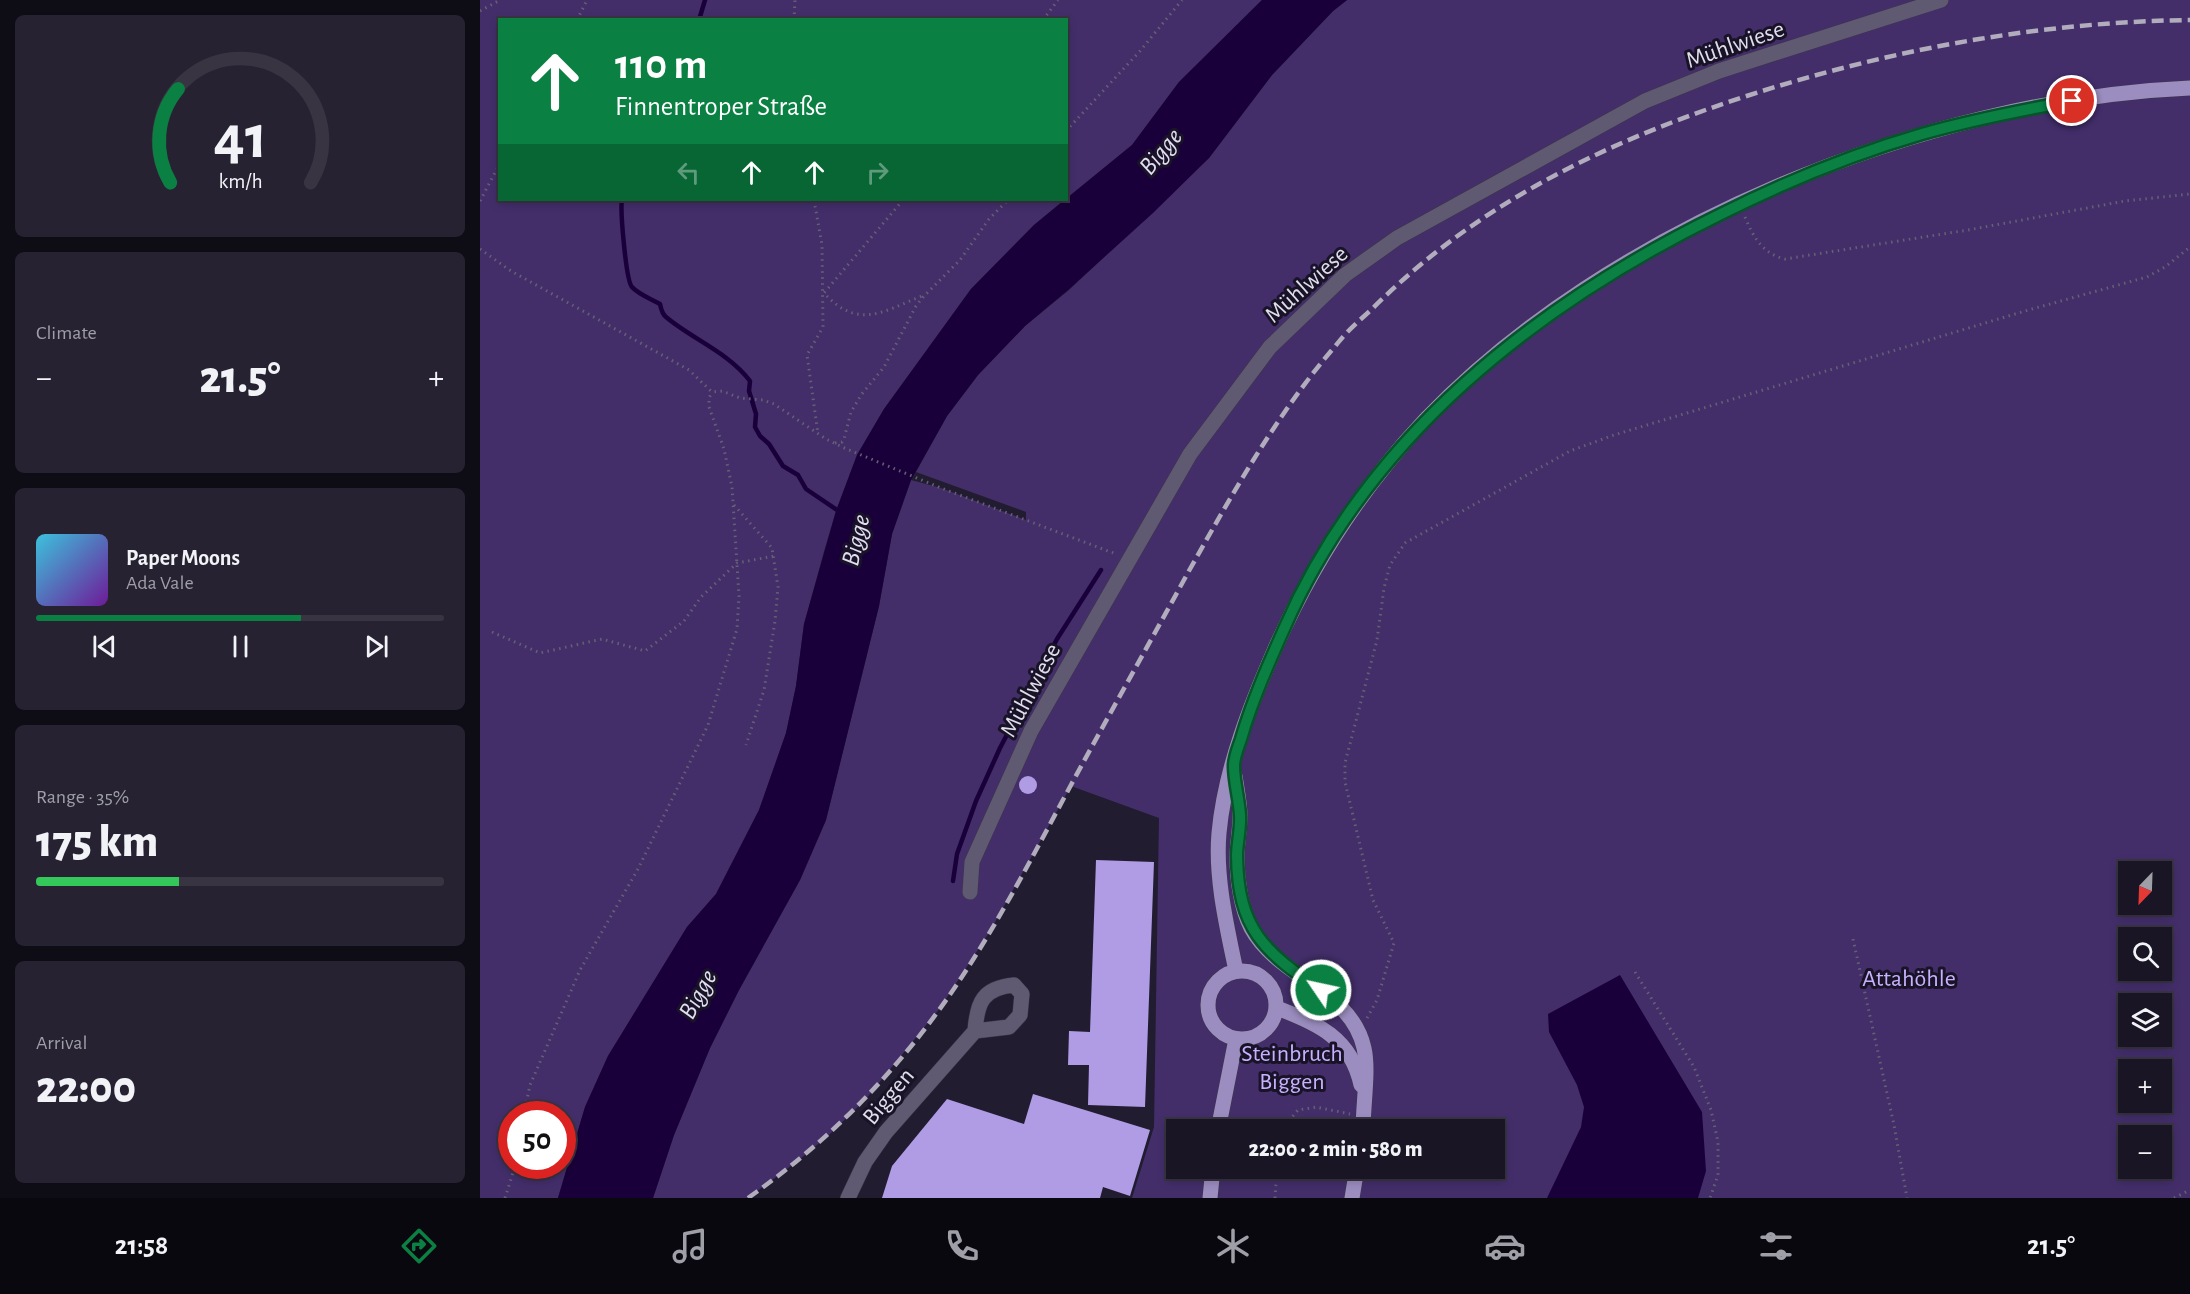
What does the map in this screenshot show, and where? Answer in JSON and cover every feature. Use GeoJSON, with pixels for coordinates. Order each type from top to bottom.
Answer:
{"type":"FeatureCollection","features":[{"type":"Feature","properties":{"kind":"main road"},"geometry":{"type":"LineString","coordinates":[[1236,970],[1220,877],[1219,834],[1233,763],[1250,710],[1295,603],[1320,557],[1352,508],[1384,467],[1427,419],[1472,375],[1523,333],[1571,299],[1660,244],[1803,176],[1921,134],[1975,120],[2090,98],[2148,90],[2190,88]]}},
{"type":"Feature","properties":{"kind":"main road"},"geometry":{"type":"LineString","coordinates":[[1233,763],[1240,816],[1237,858],[1243,908],[1250,926],[1267,950],[1336,1002],[1358,1028],[1366,1062],[1363,1119]]}},
{"type":"Feature","properties":{"kind":"main road"},"geometry":{"type":"LineString","coordinates":[[1236,970],[1255,973],[1266,979],[1273,988],[1277,1008],[1268,1027],[1256,1037],[1236,1039],[1220,1032],[1214,1025],[1208,1009],[1210,991],[1218,980],[1236,970]]}},
{"type":"Feature","properties":{"kind":"main road"},"geometry":{"type":"LineString","coordinates":[[1277,1008],[1315,1023],[1334,1037],[1349,1055],[1358,1073],[1364,1097]]}},
{"type":"Feature","properties":{"kind":"main road"},"geometry":{"type":"LineString","coordinates":[[1220,1119],[1236,1039]]}},
{"type":"Feature","properties":{"kind":"main road"},"geometry":{"type":"LineString","coordinates":[[1210,1198],[1212,1179]]}},
{"type":"Feature","properties":{"kind":"main road"},"geometry":{"type":"LineString","coordinates":[[1352,1198],[1355,1179]]}},
{"type":"Feature","properties":{"kind":"street","name":"Mühlwiese"},"geometry":{"type":"LineString","coordinates":[[970,892],[972,862],[1031,730],[1191,454],[1270,347],[1345,275],[1397,238],[1645,101],[1719,71],[1941,0]]}},
{"type":"Feature","properties":{"kind":"street","name":"Biggen"},"geometry":{"type":"LineString","coordinates":[[848,1198],[865,1162],[886,1132],[975,1031]]}},
{"type":"Feature","properties":{"kind":"path"},"geometry":{"type":"LineString","coordinates":[[480,11],[500,0]]}},
{"type":"Feature","properties":{"kind":"path"},"geometry":{"type":"LineString","coordinates":[[578,18],[587,0]]}},
{"type":"Feature","properties":{"kind":"path"},"geometry":{"type":"LineString","coordinates":[[795,0],[795,18]]}},
{"type":"Feature","properties":{"kind":"path"},"geometry":{"type":"LineString","coordinates":[[1044,18],[1058,0]]}},
{"type":"Feature","properties":{"kind":"path"},"geometry":{"type":"LineString","coordinates":[[1068,129],[1140,51],[1182,0]]}},
{"type":"Feature","properties":{"kind":"path"},"geometry":{"type":"LineString","coordinates":[[480,201],[498,167]]}},
{"type":"Feature","properties":{"kind":"path"},"geometry":{"type":"LineString","coordinates":[[1740,204],[1752,234],[1764,249],[1773,256],[1785,259],[1968,230],[2125,201],[2190,194]]}},
{"type":"Feature","properties":{"kind":"path"},"geometry":{"type":"LineString","coordinates":[[814,201],[822,245],[824,293],[822,327],[807,355],[818,434]]}},
{"type":"Feature","properties":{"kind":"path"},"geometry":{"type":"LineString","coordinates":[[824,293],[902,201]]}},
{"type":"Feature","properties":{"kind":"path"},"geometry":{"type":"LineString","coordinates":[[834,443],[842,442],[844,439],[851,412],[861,395],[884,367],[909,316],[924,296],[960,260],[989,219],[1007,201]]}},
{"type":"Feature","properties":{"kind":"path"},"geometry":{"type":"LineString","coordinates":[[1358,1028],[1371,1014],[1377,1000],[1394,943],[1373,900],[1345,782],[1345,763],[1377,640],[1384,588],[1390,565],[1405,543],[1570,451],[1614,435],[1981,324],[2147,277],[2165,267],[2190,247]]}},
{"type":"Feature","properties":{"kind":"path"},"geometry":{"type":"LineString","coordinates":[[480,249],[511,271],[689,370],[712,392],[722,391],[740,398],[763,400],[774,404],[834,443],[940,488],[1129,559]]}},
{"type":"Feature","properties":{"kind":"path"},"geometry":{"type":"LineString","coordinates":[[824,293],[836,306],[847,312],[871,316],[924,296]]}},
{"type":"Feature","properties":{"kind":"path"},"geometry":{"type":"LineString","coordinates":[[527,1101],[530,1085],[580,970],[638,869],[708,725],[737,629],[739,596],[733,504],[724,449],[709,407],[712,392]]}},
{"type":"Feature","properties":{"kind":"path"},"geometry":{"type":"LineString","coordinates":[[733,504],[772,548],[778,587],[764,690],[746,745]]}},
{"type":"Feature","properties":{"kind":"path"},"geometry":{"type":"LineString","coordinates":[[492,632],[540,653],[602,639],[645,651],[684,621],[701,597],[737,563],[774,556]]}},
{"type":"Feature","properties":{"kind":"path"},"geometry":{"type":"LineString","coordinates":[[1853,939],[1894,1125],[1907,1198]]}},
{"type":"Feature","properties":{"kind":"path"},"geometry":{"type":"LineString","coordinates":[[1635,972],[1694,1068],[1711,1110],[1718,1142],[1719,1175],[1710,1198]]}},
{"type":"Feature","properties":{"kind":"path"},"geometry":{"type":"LineString","coordinates":[[1290,1119],[1298,1110],[1316,1107],[1351,1119]]}},
{"type":"Feature","properties":{"kind":"path"},"geometry":{"type":"LineString","coordinates":[[505,1198],[511,1179]]}},
{"type":"Feature","properties":{"kind":"path"},"geometry":{"type":"LineString","coordinates":[[1275,1198],[1276,1179]]}},
{"type":"Feature","properties":{"kind":"path"},"geometry":{"type":"LineString","coordinates":[[2174,1198],[2190,1190]]}},
{"type":"Feature","properties":{"kind":"green space"},"geometry":{"type":"Polygon","coordinates":[[[480,0],[1262,0],[1179,82],[1132,145],[1068,197],[1068,18],[498,18],[498,201],[1063,201],[1034,225],[971,289],[884,409],[857,455],[836,511],[804,624],[796,686],[786,733],[759,810],[716,894],[687,927],[608,1056],[585,1107],[576,1137],[576,1101],[498,1101],[498,1179],[564,1179],[558,1198],[480,1198],[480,0]]]}},
{"type":"Feature","properties":{"kind":"green space"},"geometry":{"type":"Polygon","coordinates":[[[1347,0],[2190,0],[2190,1198],[1132,1198],[1154,1127],[1159,818],[1071,786],[990,931],[940,1008],[865,1100],[799,1160],[748,1198],[653,1198],[674,1135],[710,1048],[739,990],[800,880],[826,820],[879,606],[892,534],[911,480],[941,488],[1026,520],[1026,512],[916,472],[947,416],[978,375],[1025,326],[1069,290],[1209,158],[1272,75],[1333,11],[1347,0]]]}},
{"type":"Feature","properties":{"kind":"water","name":"Bigge"},"geometry":{"type":"Polygon","coordinates":[[[1262,0],[1347,0],[1333,11],[1272,75],[1209,158],[1153,213],[1025,326],[978,375],[947,416],[911,480],[892,534],[879,606],[826,820],[800,880],[739,990],[710,1048],[674,1135],[653,1198],[558,1198],[564,1179],[576,1179],[576,1137],[585,1107],[608,1056],[687,927],[716,894],[759,810],[786,733],[796,686],[804,624],[836,511],[857,455],[884,409],[971,289],[1034,225],[1063,201],[1068,201],[1068,197],[1132,145],[1179,82],[1262,0]]]}},
{"type":"Feature","properties":{"kind":"water"},"geometry":{"type":"Polygon","coordinates":[[[1620,975],[1702,1112],[1706,1171],[1698,1198],[1547,1198],[1581,1127],[1584,1107],[1577,1085],[1549,1032],[1548,1014],[1620,975]]]}},
{"type":"Feature","properties":{"kind":"building"},"geometry":{"type":"Polygon","coordinates":[[[1024,776],[1032,776],[1037,781],[1035,792],[1024,794],[1019,789],[1019,781],[1024,776]]]}},
{"type":"Feature","properties":{"kind":"building"},"geometry":{"type":"Polygon","coordinates":[[[1096,860],[1154,862],[1145,1107],[1088,1105],[1089,1065],[1068,1065],[1069,1031],[1090,1032],[1096,860]]]}},
{"type":"Feature","properties":{"kind":"building"},"geometry":{"type":"Polygon","coordinates":[[[1033,1094],[1150,1130],[1130,1196],[1103,1187],[1100,1198],[882,1198],[892,1166],[947,1099],[1024,1124],[1033,1094]]]}},
{"type":"Feature","properties":{"kind":"waterway"},"geometry":{"type":"LineString","coordinates":[[700,18],[705,0]]}},
{"type":"Feature","properties":{"kind":"waterway","name":"Bigge"},"geometry":{"type":"LineString","coordinates":[[622,201],[624,245],[632,287],[660,304],[666,317],[721,354],[741,371],[750,381],[749,391],[756,414],[755,427],[760,436],[769,444],[783,466],[798,475],[806,489],[840,512]]}},
{"type":"Feature","properties":{"kind":"waterway"},"geometry":{"type":"LineString","coordinates":[[953,881],[957,854],[976,801],[1000,748],[1057,639],[1101,570]]}},
{"type":"Feature","properties":{"kind":"railway"},"geometry":{"type":"LineString","coordinates":[[748,1198],[801,1157],[851,1112],[897,1063],[939,1010],[997,920],[1190,569],[1258,453],[1295,397],[1341,339],[1414,270],[1458,236],[1504,205],[1552,177],[1653,130],[1759,92],[1865,62],[1972,40],[2080,26],[2190,20]]}},
{"type":"Feature","properties":{"kind":"route"},"geometry":{"type":"LineString","coordinates":[[1321,990],[1280,962],[1267,950],[1250,926],[1243,908],[1237,858],[1240,816],[1233,763],[1250,710],[1295,603],[1320,557],[1352,508],[1384,467],[1427,419],[1472,375],[1523,333],[1623,265],[1660,244],[1740,204],[1803,176],[1864,153],[1921,134],[1975,120],[2072,101]]}},
{"type":"Feature","properties":{"kind":"park label","name":"Attahöhle"},"geometry":{"type":"Point","coordinates":[1909,978]}},
{"type":"Feature","properties":{"kind":"park label","name":"Steinbruch Biggen"},"geometry":{"type":"Point","coordinates":[1292,1067]}}]}
